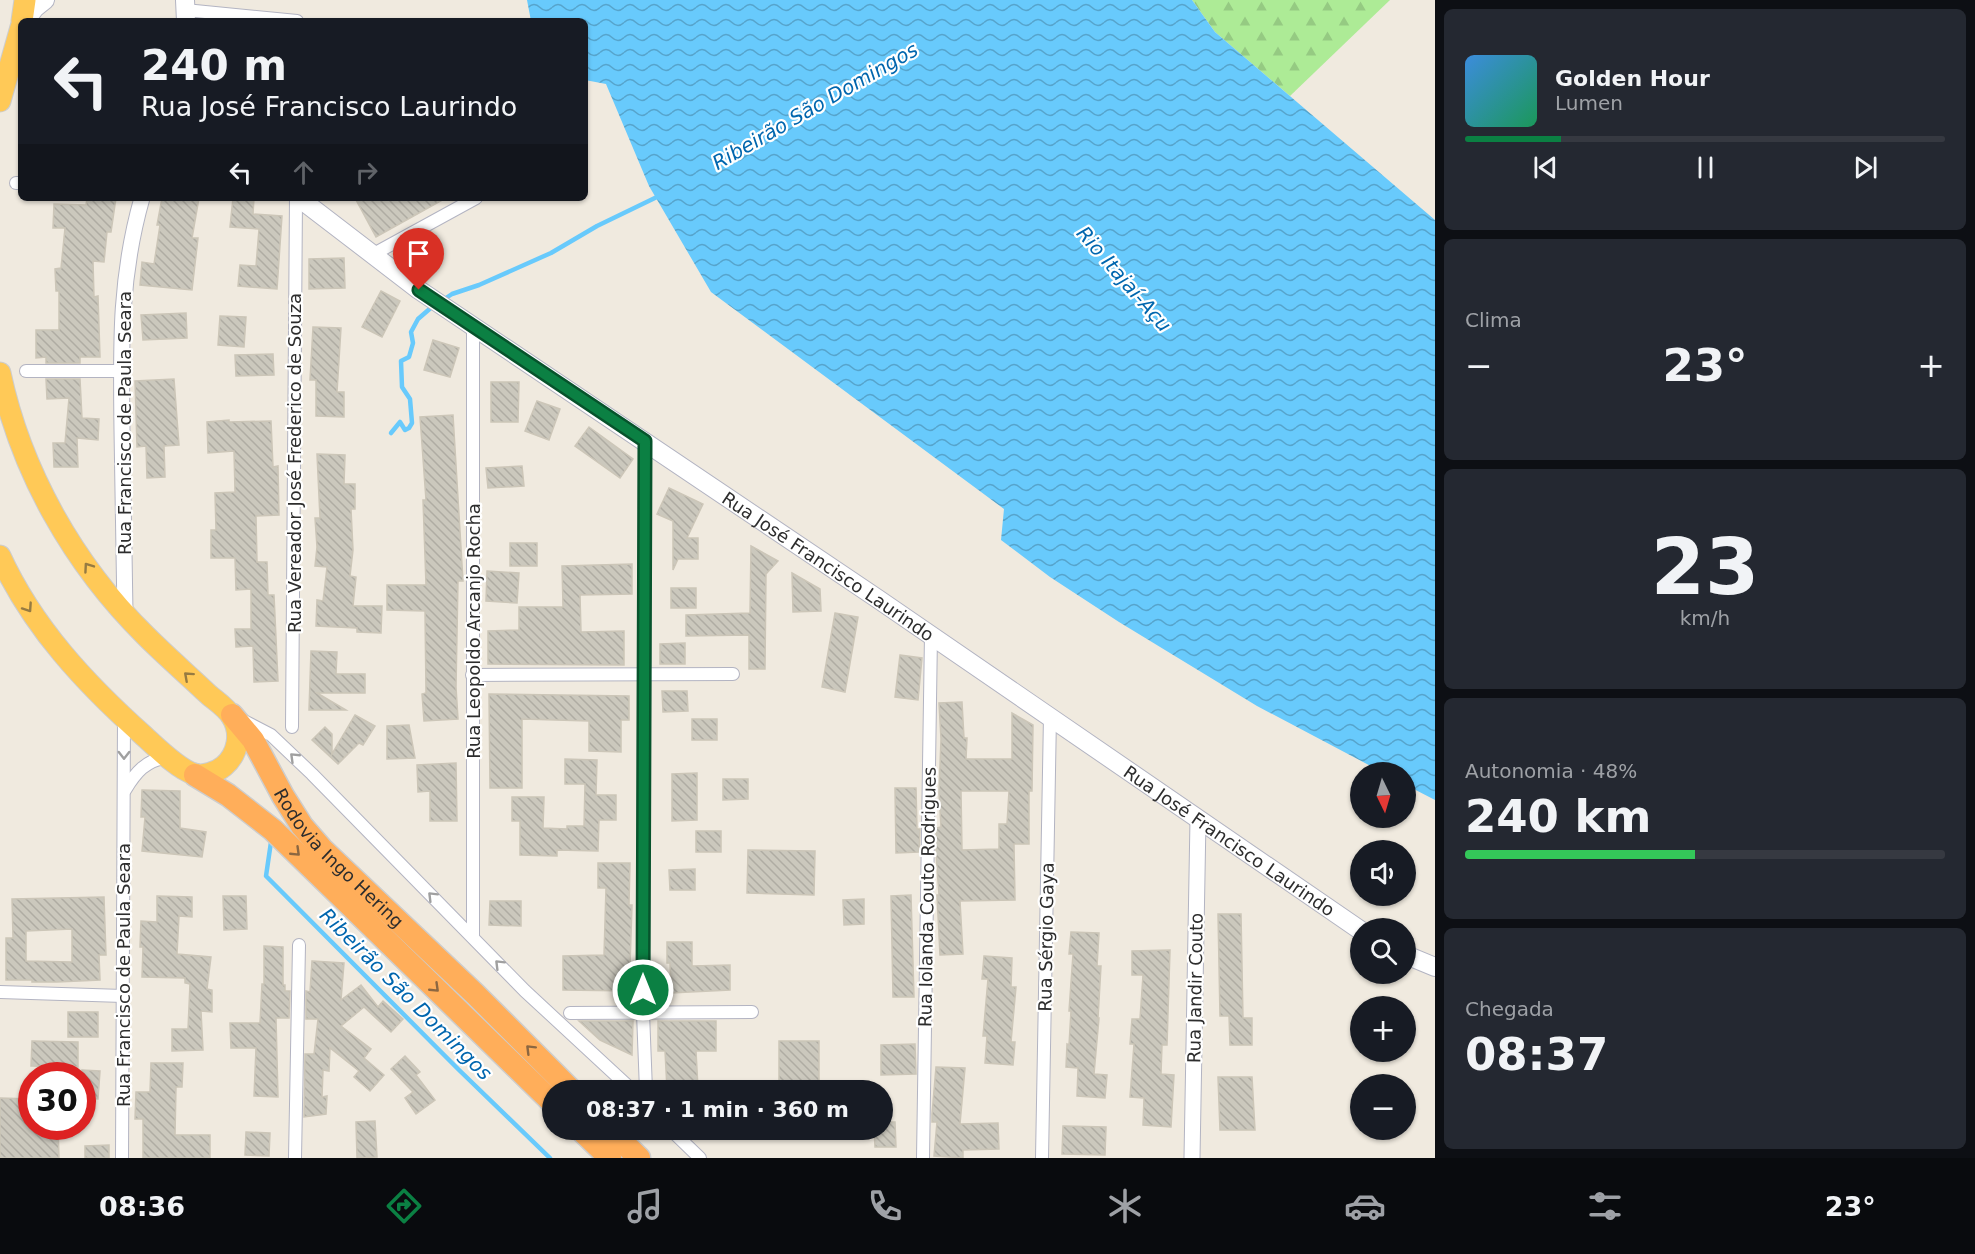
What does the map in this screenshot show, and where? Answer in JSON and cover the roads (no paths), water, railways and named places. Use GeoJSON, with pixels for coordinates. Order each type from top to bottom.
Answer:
{"type":"FeatureCollection","features":[{"type":"Feature","properties":{"kind":"highway"},"geometry":{"type":"LineString","coordinates":[[23,18],[25,0]]}},
{"type":"Feature","properties":{"kind":"highway"},"geometry":{"type":"LineString","coordinates":[[0,56],[18,36]]}},
{"type":"Feature","properties":{"kind":"highway"},"geometry":{"type":"LineString","coordinates":[[0,101],[18,38]]}},
{"type":"Feature","properties":{"kind":"highway","name":"Rodovia Ingo Hering"},"geometry":{"type":"LineString","coordinates":[[0,373],[17,437],[47,502],[68,538],[124,613],[171,660],[232,715],[253,740],[283,796],[302,826],[322,849],[475,994],[561,1080]]}},
{"type":"Feature","properties":{"kind":"highway"},"geometry":{"type":"LineString","coordinates":[[0,424],[17,437]]}},
{"type":"Feature","properties":{"kind":"highway","name":"Rodovia Ingo Hering"},"geometry":{"type":"LineString","coordinates":[[0,556],[23,600],[57,648],[82,677],[167,757],[228,795],[273,830],[542,1092]]}},
{"type":"Feature","properties":{"kind":"highway"},"geometry":{"type":"LineString","coordinates":[[195,775],[210,774],[223,767],[232,756],[237,743],[237,728],[232,715]]}},
{"type":"Feature","properties":{"kind":"highway"},"geometry":{"type":"LineString","coordinates":[[591,1140],[610,1158]]}},
{"type":"Feature","properties":{"kind":"highway"},"geometry":{"type":"LineString","coordinates":[[620,1140],[639,1158]]}},
{"type":"Feature","properties":{"kind":"main road"},"geometry":{"type":"LineString","coordinates":[[26,18],[45,0]]}},
{"type":"Feature","properties":{"kind":"main road","name":"Rua José Francisco Laurindo"},"geometry":{"type":"LineString","coordinates":[[301,201],[419,290],[931,635],[1350,923]]}},
{"type":"Feature","properties":{"kind":"main road"},"geometry":{"type":"LineString","coordinates":[[1416,959],[1435,967]]}},
{"type":"Feature","properties":{"kind":"street"},"geometry":{"type":"LineString","coordinates":[[185,10],[266,18]]}},
{"type":"Feature","properties":{"kind":"street","name":"Rua Francisco de Paula Seara"},"geometry":{"type":"LineString","coordinates":[[124,613],[121,371],[124,282],[130,242],[141,201]]}},
{"type":"Feature","properties":{"kind":"street","name":"Rua Vereador José Frederico de Souza"},"geometry":{"type":"LineString","coordinates":[[292,727],[297,201]]}},
{"type":"Feature","properties":{"kind":"street"},"geometry":{"type":"LineString","coordinates":[[372,255],[471,201]]}},
{"type":"Feature","properties":{"kind":"street","name":"Rua Leopoldo Arcanjo Rocha"},"geometry":{"type":"LineString","coordinates":[[473,325],[473,937]]}},
{"type":"Feature","properties":{"kind":"street"},"geometry":{"type":"LineString","coordinates":[[26,371],[121,371]]}},
{"type":"Feature","properties":{"kind":"street"},"geometry":{"type":"LineString","coordinates":[[645,441],[643,1013],[646,1080]]}},
{"type":"Feature","properties":{"kind":"street","name":"Rua Iolanda Couto Rodrigues"},"geometry":{"type":"LineString","coordinates":[[923,1158],[931,635]]}},
{"type":"Feature","properties":{"kind":"street"},"geometry":{"type":"LineString","coordinates":[[472,675],[733,674]]}},
{"type":"Feature","properties":{"kind":"street"},"geometry":{"type":"LineString","coordinates":[[232,715],[271,735],[525,991],[621,1080]]}},
{"type":"Feature","properties":{"kind":"street","name":"Rua Sérgio Gaya"},"geometry":{"type":"LineString","coordinates":[[1042,1158],[1050,716]]}},
{"type":"Feature","properties":{"kind":"street","name":"Rua Francisco de Paula Seara"},"geometry":{"type":"LineString","coordinates":[[122,1158],[124,718]]}},
{"type":"Feature","properties":{"kind":"street"},"geometry":{"type":"LineString","coordinates":[[124,791],[134,774],[144,764],[167,757]]}},
{"type":"Feature","properties":{"kind":"street","name":"Rua Jandir Couto"},"geometry":{"type":"LineString","coordinates":[[1192,1158],[1198,819]]}},
{"type":"Feature","properties":{"kind":"street"},"geometry":{"type":"LineString","coordinates":[[295,1158],[299,945]]}},
{"type":"Feature","properties":{"kind":"street"},"geometry":{"type":"LineString","coordinates":[[0,992],[123,996]]}},
{"type":"Feature","properties":{"kind":"street"},"geometry":{"type":"LineString","coordinates":[[570,1013],[752,1012]]}},
{"type":"Feature","properties":{"kind":"street"},"geometry":{"type":"LineString","coordinates":[[681,1140],[700,1158]]}},
{"type":"Feature","properties":{"kind":"water","name":"Rio Itajaí-Açu"},"geometry":{"type":"Polygon","coordinates":[[[527,0],[1192,0],[1215,32],[1435,220],[1435,800],[1416,790],[1416,762],[1363,762],[1257,706],[1050,577],[1001,540],[1004,509],[711,292],[649,186],[606,84],[588,81],[588,18],[530,18],[527,0]]]}},
{"type":"Feature","properties":{"kind":"waterway","name":"Ribeirão São Domingos"},"geometry":{"type":"LineString","coordinates":[[443,300],[452,294],[479,285],[551,253],[597,226],[659,196]]}},
{"type":"Feature","properties":{"kind":"waterway","name":"Ribeirão São Domingos"},"geometry":{"type":"LineString","coordinates":[[391,433],[400,422],[405,430],[412,423],[410,399],[402,387],[401,361],[409,357],[413,343],[411,332],[418,319],[433,306]]}},
{"type":"Feature","properties":{"kind":"waterway","name":"Ribeirão São Domingos"},"geometry":{"type":"LineString","coordinates":[[271,842],[266,876],[550,1158]]}}]}
